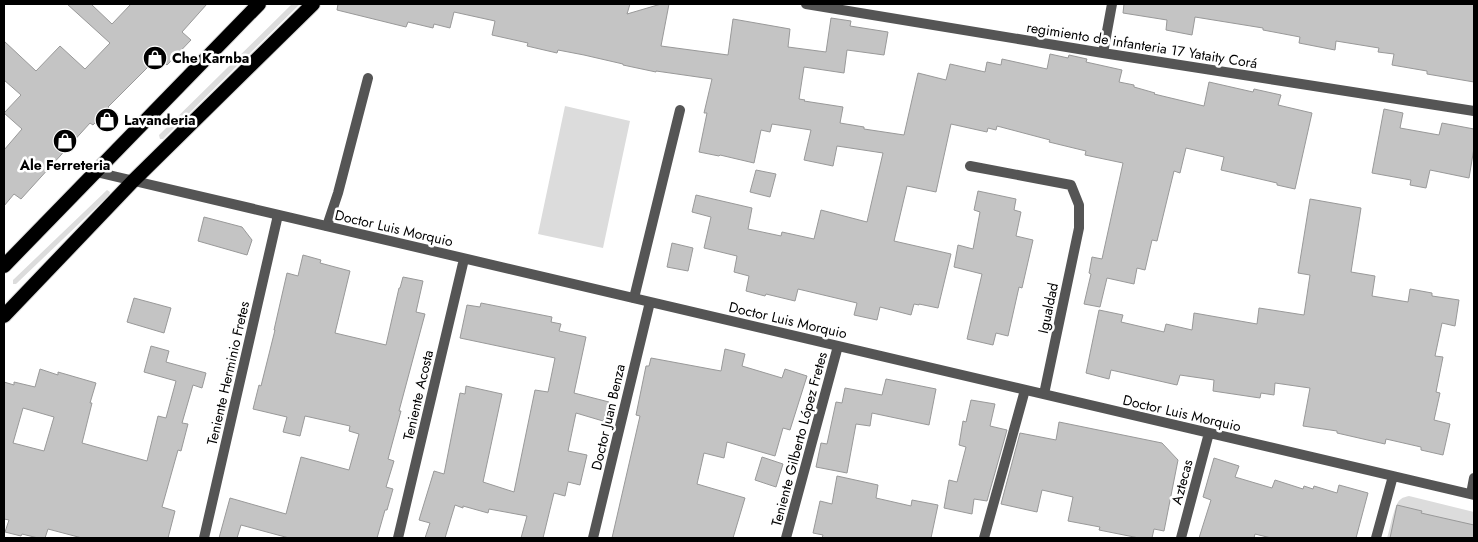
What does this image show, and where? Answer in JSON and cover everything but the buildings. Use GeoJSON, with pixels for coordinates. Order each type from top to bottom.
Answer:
{"type":"FeatureCollection","features":[{"type":"Feature","properties":{"kind":"highway"},"geometry":{"type":"LineString","coordinates":[[4,266],[260,4]]}},
{"type":"Feature","properties":{"kind":"highway"},"geometry":{"type":"LineString","coordinates":[[6,309],[313,4]]}},
{"type":"Feature","properties":{"kind":"street","name":"regimiento de infanteria 17 Yataity Corá"},"geometry":{"type":"LineString","coordinates":[[806,4],[1474,111]]}},
{"type":"Feature","properties":{"kind":"street"},"geometry":{"type":"LineString","coordinates":[[1103,53],[1112,4]]}},
{"type":"Feature","properties":{"kind":"street"},"geometry":{"type":"LineString","coordinates":[[327,226],[338,193],[368,78]]}},
{"type":"Feature","properties":{"kind":"street"},"geometry":{"type":"LineString","coordinates":[[634,298],[680,110]]}},
{"type":"Feature","properties":{"kind":"street","name":"Igualdad"},"geometry":{"type":"LineString","coordinates":[[970,166],[1071,185],[1079,205],[1079,228],[1044,394]]}},
{"type":"Feature","properties":{"kind":"street","name":"Doctor Luis Morquio"},"geometry":{"type":"LineString","coordinates":[[96,172],[1473,495]]}},
{"type":"Feature","properties":{"kind":"street","name":"Teniente Herminio Fretes"},"geometry":{"type":"LineString","coordinates":[[204,538],[278,215]]}},
{"type":"Feature","properties":{"kind":"street","name":"Teniente Acosta"},"geometry":{"type":"LineString","coordinates":[[398,538],[464,259]]}},
{"type":"Feature","properties":{"kind":"street","name":"Doctor Juan Benza"},"geometry":{"type":"LineString","coordinates":[[593,538],[650,302]]}},
{"type":"Feature","properties":{"kind":"street","name":"Teniente Gilberto López Fretes"},"geometry":{"type":"LineString","coordinates":[[786,538],[838,346]]}},
{"type":"Feature","properties":{"kind":"street"},"geometry":{"type":"LineString","coordinates":[[984,538],[1025,390]]}},
{"type":"Feature","properties":{"kind":"street","name":"Aztecas"},"geometry":{"type":"LineString","coordinates":[[1181,538],[1209,433]]}},
{"type":"Feature","properties":{"kind":"street"},"geometry":{"type":"LineString","coordinates":[[1376,538],[1393,476]]}},
{"type":"Feature","properties":{"kind":"street"},"geometry":{"type":"LineString","coordinates":[[1473,495],[1474,478]]}},
{"type":"Feature","properties":{"kind":"shaded area"},"geometry":{"type":"Polygon","coordinates":[[[292,4],[300,4],[163,139],[160,139],[159,135],[292,4]]]}},
{"type":"Feature","properties":{"kind":"shaded area"},"geometry":{"type":"Polygon","coordinates":[[[565,106],[630,121],[603,248],[538,234],[565,106]]]}},
{"type":"Feature","properties":{"kind":"shaded area"},"geometry":{"type":"Polygon","coordinates":[[[107,190],[110,192],[109,195],[16,284],[13,284],[13,280],[107,190]]]}},
{"type":"Feature","properties":{"kind":"shaded area"},"geometry":{"type":"Polygon","coordinates":[[[1409,496],[1474,512],[1474,538],[1387,538],[1396,506],[1402,498],[1409,496]]]}},
{"type":"Feature","properties":{"kind":"place","name":"Che Karnba"},"geometry":{"type":"Point","coordinates":[155,58]}},
{"type":"Feature","properties":{"kind":"place","name":"Lavanderia"},"geometry":{"type":"Point","coordinates":[107,120]}},
{"type":"Feature","properties":{"kind":"place","name":"Ale Ferreteria"},"geometry":{"type":"Point","coordinates":[65,141]}}]}
